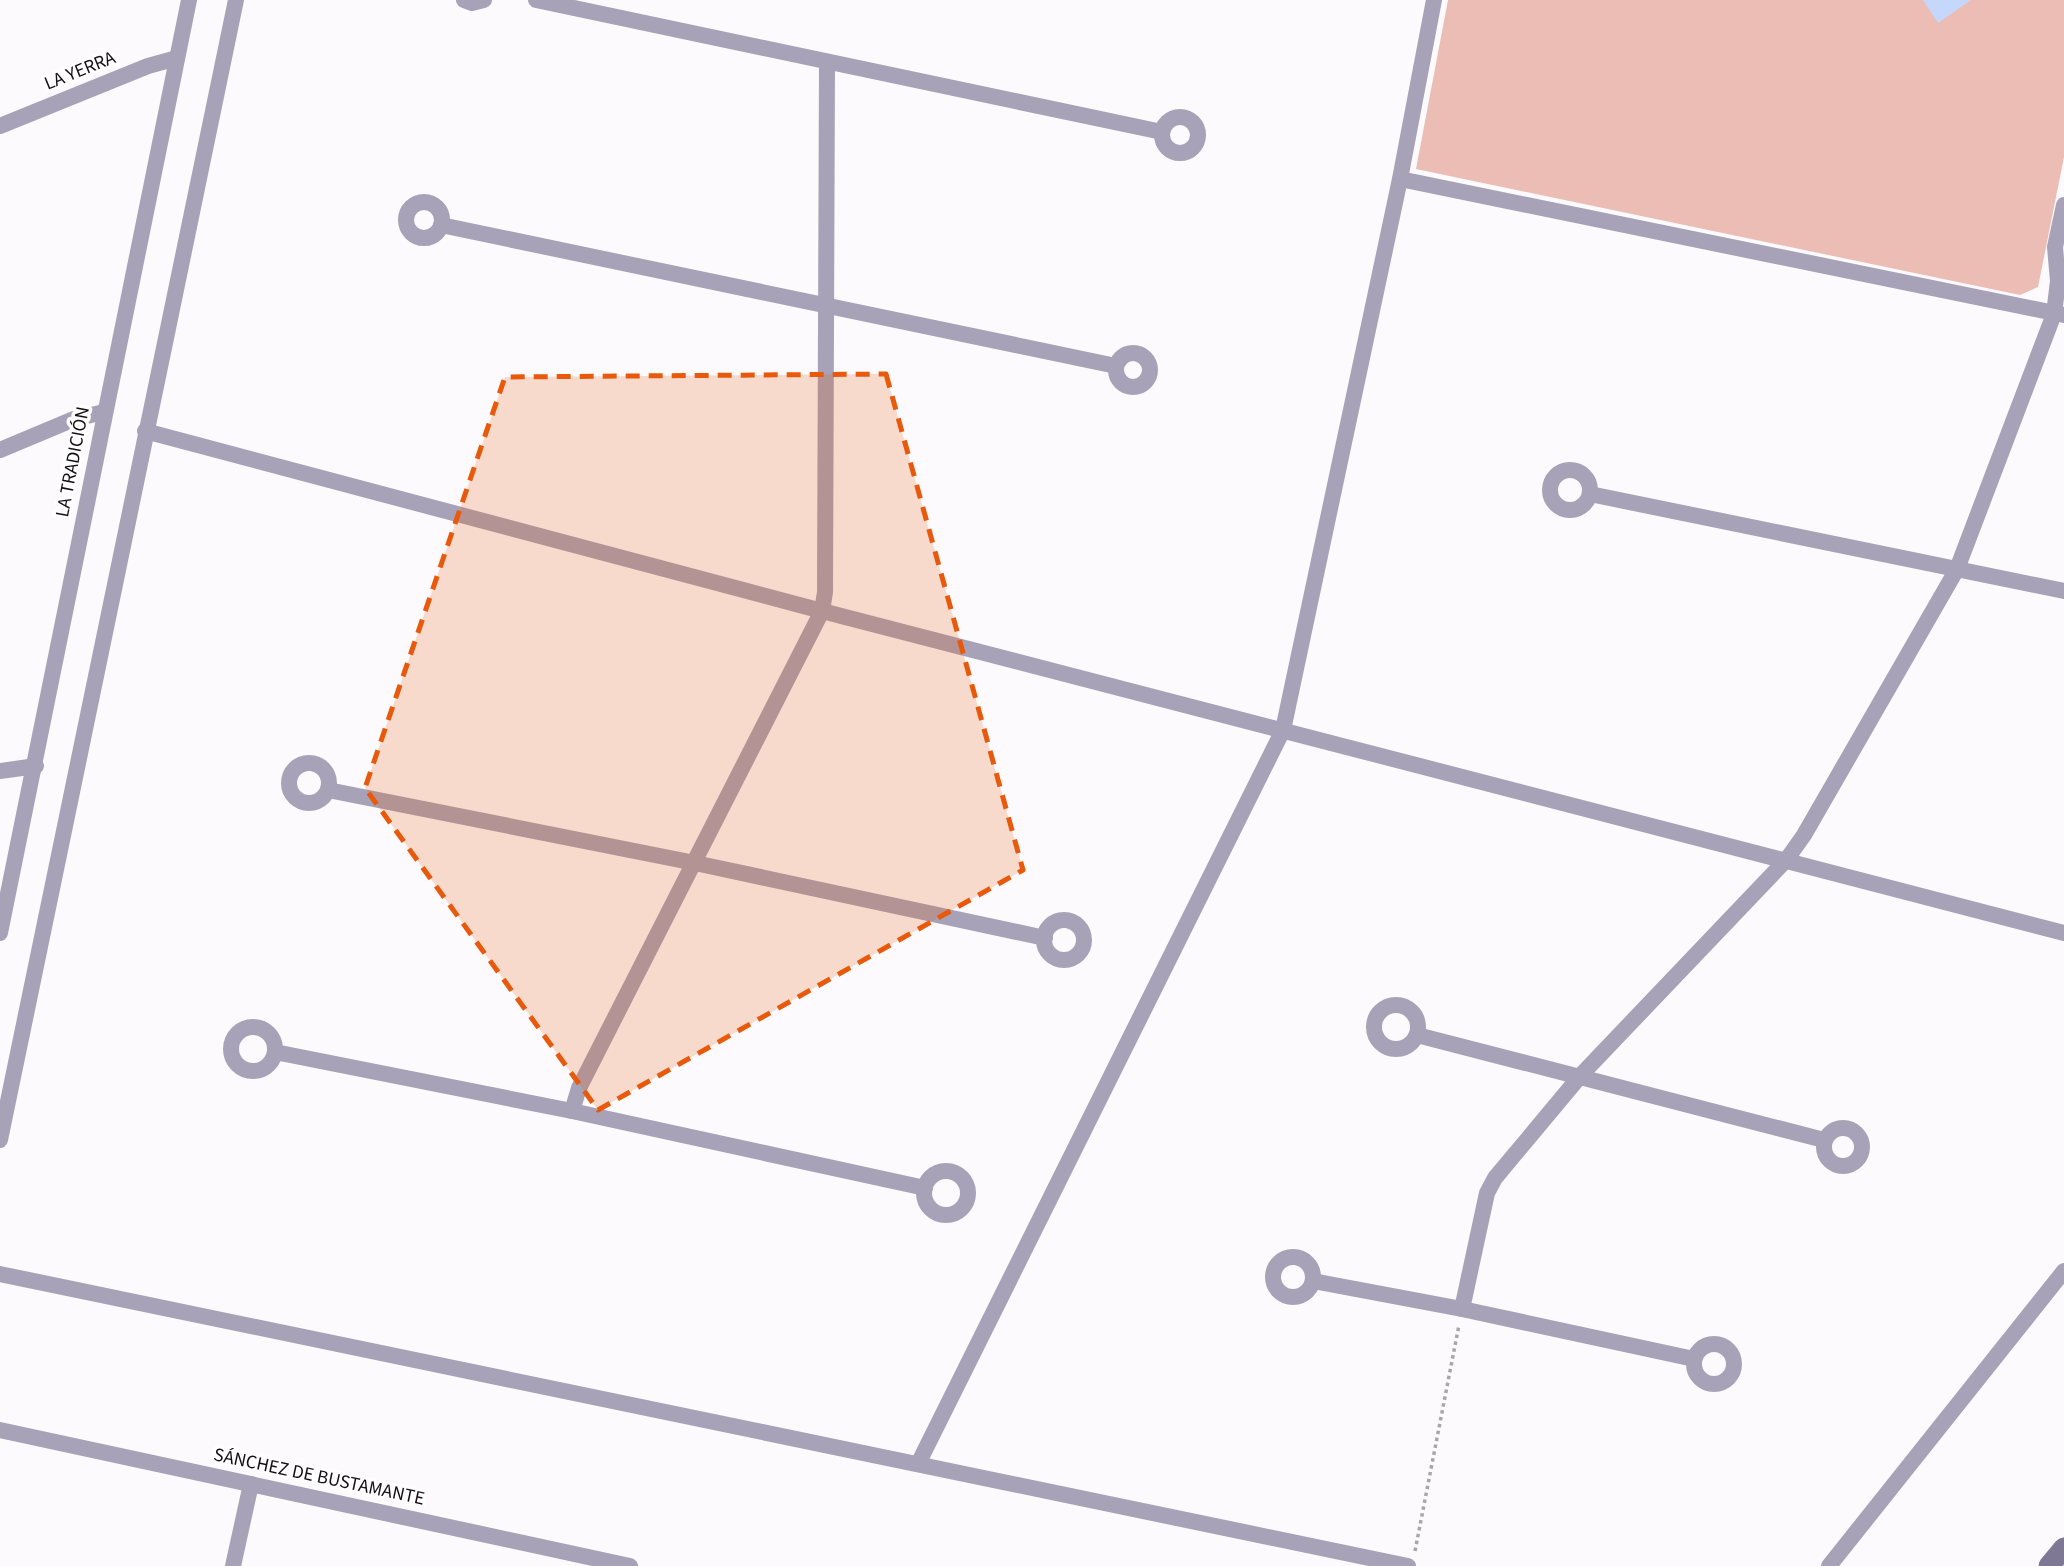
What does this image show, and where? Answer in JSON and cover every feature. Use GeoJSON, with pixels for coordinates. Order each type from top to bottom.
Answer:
{"type":"FeatureCollection","features":[{"type":"Feature","properties":{"kind":"street","name":"LA TRADICIÓN"},"geometry":{"type":"LineString","coordinates":[[0,933],[36,766],[104,412],[189,0]]}},
{"type":"Feature","properties":{"kind":"street"},"geometry":{"type":"LineString","coordinates":[[0,1140],[236,0]]}},
{"type":"Feature","properties":{"kind":"street"},"geometry":{"type":"LineString","coordinates":[[464,0],[472,3],[484,0]]}},
{"type":"Feature","properties":{"kind":"street"},"geometry":{"type":"LineString","coordinates":[[536,0],[1162,132]]}},
{"type":"Feature","properties":{"kind":"street"},"geometry":{"type":"LineString","coordinates":[[919,1462],[1283,730],[1400,179],[1434,0]]}},
{"type":"Feature","properties":{"kind":"street","name":"LA YERRA"},"geometry":{"type":"LineString","coordinates":[[0,126],[148,66],[177,58]]}},
{"type":"Feature","properties":{"kind":"street"},"geometry":{"type":"LineString","coordinates":[[572,1111],[579,1088],[822,611],[825,592],[827,61]]}},
{"type":"Feature","properties":{"kind":"street"},"geometry":{"type":"LineString","coordinates":[[1400,179],[2059,315]]}},
{"type":"Feature","properties":{"kind":"street"},"geometry":{"type":"LineString","coordinates":[[1462,1309],[1487,1193],[1495,1178],[1581,1075],[1787,859],[1957,569],[2059,315],[2061,275],[2055,247],[2064,205]]}},
{"type":"Feature","properties":{"kind":"street"},"geometry":{"type":"LineString","coordinates":[[441,225],[1116,366]]}},
{"type":"Feature","properties":{"kind":"street"},"geometry":{"type":"LineString","coordinates":[[0,450],[74,419],[104,412]]}},
{"type":"Feature","properties":{"kind":"street"},"geometry":{"type":"LineString","coordinates":[[145,430],[822,611],[1787,859],[2064,933]]}},
{"type":"Feature","properties":{"kind":"street"},"geometry":{"type":"LineString","coordinates":[[1590,494],[2064,591]]}},
{"type":"Feature","properties":{"kind":"street"},"geometry":{"type":"LineString","coordinates":[[0,771],[36,766]]}},
{"type":"Feature","properties":{"kind":"street"},"geometry":{"type":"LineString","coordinates":[[328,790],[695,863],[1045,938]]}},
{"type":"Feature","properties":{"kind":"street"},"geometry":{"type":"LineString","coordinates":[[1417,1035],[1581,1075],[1824,1140]]}},
{"type":"Feature","properties":{"kind":"street"},"geometry":{"type":"LineString","coordinates":[[275,1052],[572,1111],[925,1188]]}},
{"type":"Feature","properties":{"kind":"street"},"geometry":{"type":"LineString","coordinates":[[1829,1566],[2064,1271]]}},
{"type":"Feature","properties":{"kind":"street"},"geometry":{"type":"LineString","coordinates":[[0,1274],[919,1462],[1411,1559]]}},
{"type":"Feature","properties":{"kind":"street"},"geometry":{"type":"LineString","coordinates":[[1313,1282],[1462,1309],[1694,1359]]}},
{"type":"Feature","properties":{"kind":"street","name":"SÁNCHEZ DE BUSTAMANTE"},"geometry":{"type":"LineString","coordinates":[[0,1430],[630,1566]]}},
{"type":"Feature","properties":{"kind":"street"},"geometry":{"type":"LineString","coordinates":[[233,1566],[251,1484]]}},
{"type":"Feature","properties":{"kind":"street"},"geometry":{"type":"LineString","coordinates":[[2049,1566],[2064,1548]]}},
{"type":"Feature","properties":{"kind":"path"},"geometry":{"type":"LineString","coordinates":[[1411,1559],[1462,1309]]}},
{"type":"Feature","properties":{"kind":"highlighted area"},"geometry":{"type":"Polygon","coordinates":[[[886,374],[1023,870],[598,1110],[365,788],[505,377],[886,374]]]}},
{"type":"Feature","properties":{"kind":"shaded area"},"geometry":{"type":"Polygon","coordinates":[[[1448,0],[2064,0],[2064,157],[2038,287],[2020,295],[1416,169],[1448,0]]]}},
{"type":"Feature","properties":{"kind":"water"},"geometry":{"type":"Polygon","coordinates":[[[1923,0],[1971,0],[1938,23],[1923,0]]]}}]}
